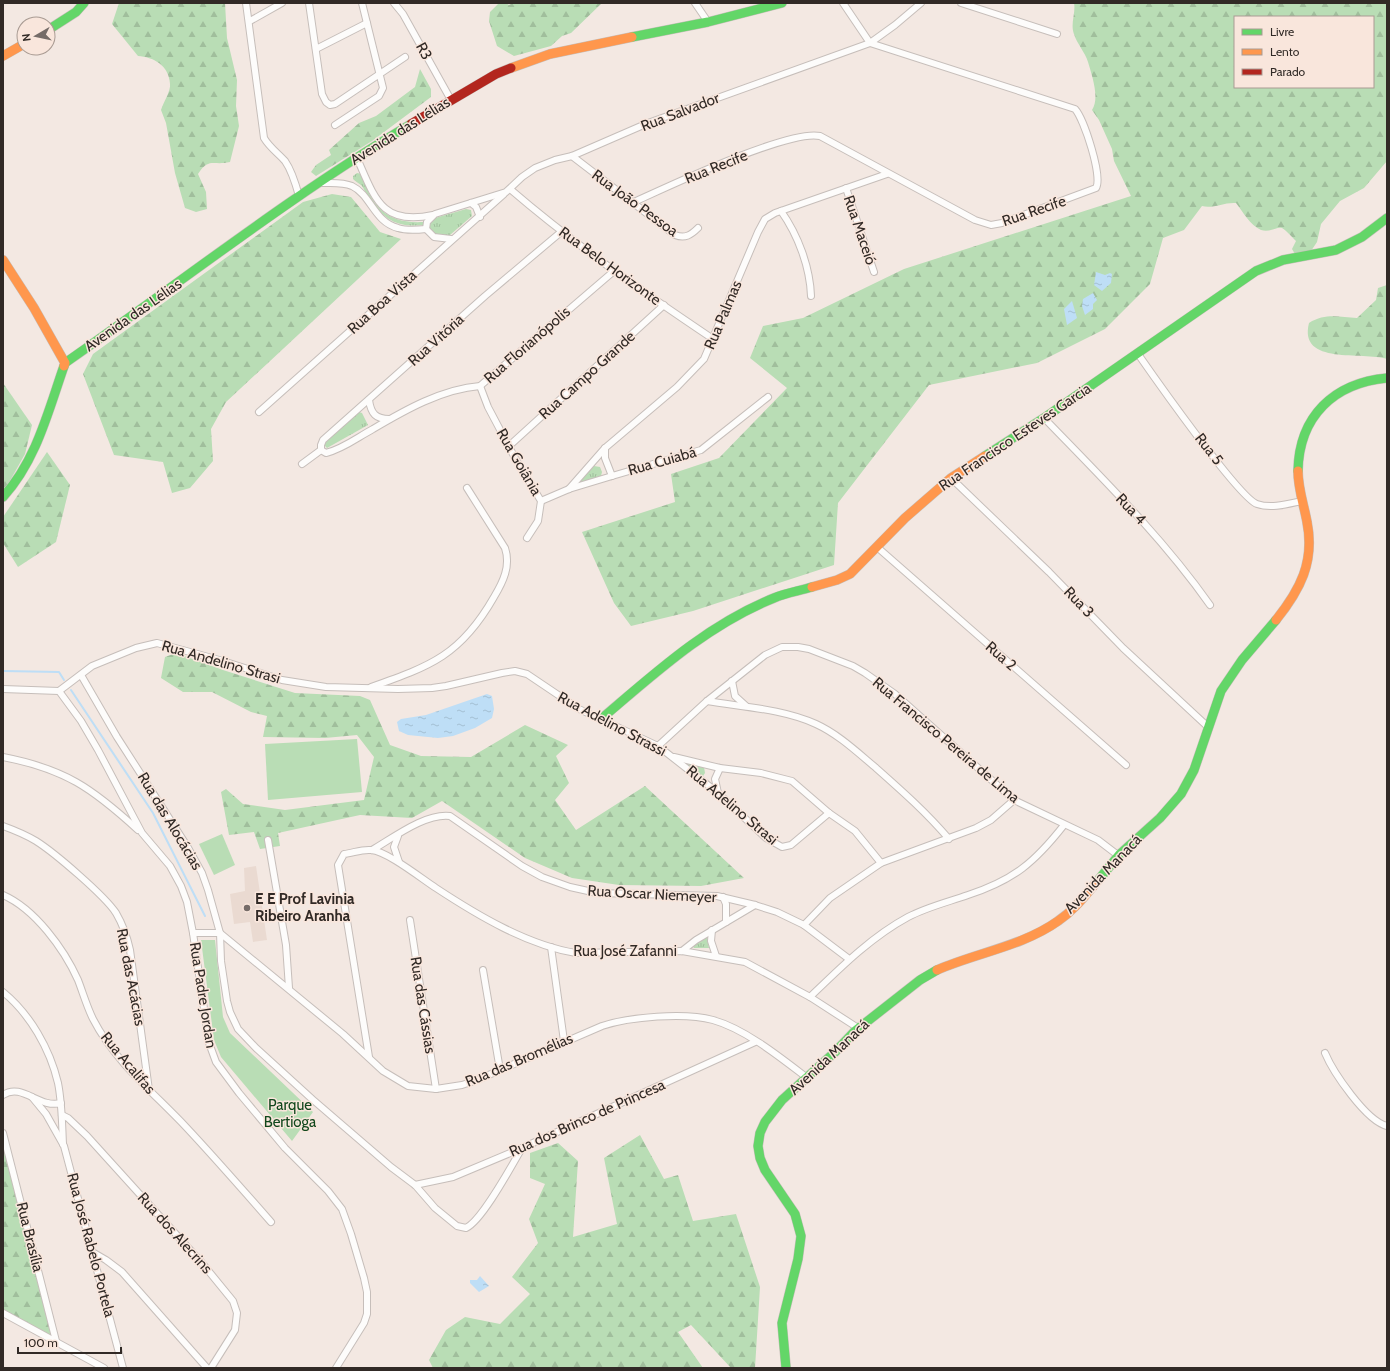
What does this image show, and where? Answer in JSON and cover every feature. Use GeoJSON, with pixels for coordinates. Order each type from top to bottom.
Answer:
{"type":"FeatureCollection","features":[{"type":"Feature","properties":{"kind":"street"},"geometry":{"type":"LineString","coordinates":[[56,25],[76,12],[84,3]]}},
{"type":"Feature","properties":{"kind":"street"},"geometry":{"type":"LineString","coordinates":[[246,3],[250,21],[264,138],[269,147],[285,161],[294,180],[299,196]]}},
{"type":"Feature","properties":{"kind":"street"},"geometry":{"type":"LineString","coordinates":[[250,21],[282,3]]}},
{"type":"Feature","properties":{"kind":"street"},"geometry":{"type":"LineString","coordinates":[[309,3],[322,94],[326,102],[330,105],[335,104],[405,57]]}},
{"type":"Feature","properties":{"kind":"street"},"geometry":{"type":"LineString","coordinates":[[335,125],[379,96],[383,88],[362,3]]}},
{"type":"Feature","properties":{"kind":"street","name":"R3"},"geometry":{"type":"LineString","coordinates":[[394,3],[403,14],[451,100]]}},
{"type":"Feature","properties":{"kind":"street"},"geometry":{"type":"LineString","coordinates":[[695,3],[708,22]]}},
{"type":"Feature","properties":{"kind":"street","name":"Avenida das Lélias"},"geometry":{"type":"LineString","coordinates":[[65,363],[146,307],[318,183],[451,100],[496,74],[530,60],[658,31],[708,22],[782,3]]}},
{"type":"Feature","properties":{"kind":"street"},"geometry":{"type":"LineString","coordinates":[[843,3],[870,43]]}},
{"type":"Feature","properties":{"kind":"street","name":"Rua Salvador"},"geometry":{"type":"LineString","coordinates":[[357,158],[369,185],[386,209],[404,218],[417,218],[435,214],[508,190],[522,177],[535,168],[572,156],[648,123],[870,43],[895,26],[921,3]]}},
{"type":"Feature","properties":{"kind":"street"},"geometry":{"type":"LineString","coordinates":[[961,3],[1057,34]]}},
{"type":"Feature","properties":{"kind":"street"},"geometry":{"type":"LineString","coordinates":[[316,49],[367,23]]}},
{"type":"Feature","properties":{"kind":"street","name":"Rua Recife"},"geometry":{"type":"LineString","coordinates":[[634,202],[702,172],[749,154],[794,138],[809,135],[820,136],[887,174],[975,220],[991,225],[1002,223],[1092,191],[1098,182],[1082,119],[1071,106],[870,43]]}},
{"type":"Feature","properties":{"kind":"street"},"geometry":{"type":"LineString","coordinates":[[3,56],[16,49]]}},
{"type":"Feature","properties":{"kind":"street","name":"Rua João Pessoa"},"geometry":{"type":"LineString","coordinates":[[572,156],[679,237],[687,236],[698,228]]}},
{"type":"Feature","properties":{"kind":"street","name":"Rua Palmas"},"geometry":{"type":"LineString","coordinates":[[569,489],[605,448],[690,374],[704,359],[762,223],[770,216],[781,211],[887,174]]}},
{"type":"Feature","properties":{"kind":"street"},"geometry":{"type":"LineString","coordinates":[[318,183],[339,183],[352,186],[364,197],[378,216],[390,225],[403,229],[426,229],[434,237],[451,240]]}},
{"type":"Feature","properties":{"kind":"street","name":"Rua Maceió"},"geometry":{"type":"LineString","coordinates":[[846,188],[874,272]]}},
{"type":"Feature","properties":{"kind":"street","name":"Rua Boa Vista"},"geometry":{"type":"LineString","coordinates":[[260,412],[451,240],[480,217],[508,190]]}},
{"type":"Feature","properties":{"kind":"street","name":"Rua Belo Horizonte"},"geometry":{"type":"LineString","coordinates":[[508,190],[614,271],[713,339]]}},
{"type":"Feature","properties":{"kind":"street"},"geometry":{"type":"LineString","coordinates":[[471,203],[476,207],[480,217]]}},
{"type":"Feature","properties":{"kind":"street"},"geometry":{"type":"LineString","coordinates":[[781,211],[791,226],[807,270],[811,296]]}},
{"type":"Feature","properties":{"kind":"street"},"geometry":{"type":"LineString","coordinates":[[426,229],[427,222],[435,214]]}},
{"type":"Feature","properties":{"kind":"street","name":"Rua Francisco Esteves Garcia"},"geometry":{"type":"LineString","coordinates":[[601,719],[639,684],[704,634],[774,598],[844,577],[854,570],[906,518],[951,478],[1044,418],[1256,272],[1283,260],[1336,250],[1362,237],[1387,218]]}},
{"type":"Feature","properties":{"kind":"street","name":"Rua Vitória"},"geometry":{"type":"LineString","coordinates":[[323,451],[321,445],[324,440],[485,296],[561,232]]}},
{"type":"Feature","properties":{"kind":"street"},"geometry":{"type":"LineString","coordinates":[[3,260],[34,308],[65,363],[33,454],[14,485],[3,497]]}},
{"type":"Feature","properties":{"kind":"street","name":"Rua Florianópolis"},"geometry":{"type":"LineString","coordinates":[[323,451],[332,451],[341,447],[389,419],[444,393],[464,387],[480,386],[614,271]]}},
{"type":"Feature","properties":{"kind":"street","name":"Rua Campo Grande"},"geometry":{"type":"LineString","coordinates":[[509,446],[664,305]]}},
{"type":"Feature","properties":{"kind":"street","name":"Rua 5"},"geometry":{"type":"LineString","coordinates":[[1138,354],[1203,442],[1249,500],[1263,505],[1302,501]]}},
{"type":"Feature","properties":{"kind":"street","name":"Avenida Manacá"},"geometry":{"type":"LineString","coordinates":[[786,1368],[782,1341],[782,1320],[797,1261],[800,1228],[790,1207],[764,1166],[758,1149],[758,1141],[765,1121],[806,1077],[835,1052],[858,1028],[934,971],[1008,945],[1041,930],[1073,909],[1119,856],[1180,795],[1193,770],[1215,704],[1229,678],[1279,615],[1306,570],[1310,545],[1309,526],[1297,475],[1298,460],[1305,433],[1318,409],[1346,387],[1359,382],[1387,378]]}},
{"type":"Feature","properties":{"kind":"street","name":"Rua Goiânia"},"geometry":{"type":"LineString","coordinates":[[480,386],[488,407],[520,468],[542,501],[538,521],[527,538]]}},
{"type":"Feature","properties":{"kind":"street","name":"Rua Cuiabá"},"geometry":{"type":"LineString","coordinates":[[542,501],[569,489],[701,450],[768,397]]}},
{"type":"Feature","properties":{"kind":"street"},"geometry":{"type":"LineString","coordinates":[[369,400],[371,409],[378,418],[389,419]]}},
{"type":"Feature","properties":{"kind":"street","name":"Rua 4"},"geometry":{"type":"LineString","coordinates":[[1044,418],[1152,532],[1194,581],[1210,605]]}},
{"type":"Feature","properties":{"kind":"street"},"geometry":{"type":"LineString","coordinates":[[605,448],[605,458],[612,476]]}},
{"type":"Feature","properties":{"kind":"street"},"geometry":{"type":"LineString","coordinates":[[302,464],[323,451]]}},
{"type":"Feature","properties":{"kind":"street","name":"Rua 3"},"geometry":{"type":"LineString","coordinates":[[951,478],[1049,572],[1123,648],[1207,726]]}},
{"type":"Feature","properties":{"kind":"street"},"geometry":{"type":"LineString","coordinates":[[368,688],[424,667],[459,645],[478,623],[499,590],[505,576],[508,559],[507,554],[505,548],[467,488]]}},
{"type":"Feature","properties":{"kind":"street","name":"Rua 2"},"geometry":{"type":"LineString","coordinates":[[877,547],[1126,765]]}},
{"type":"Feature","properties":{"kind":"street","name":"Rua Andelino Strasi"},"geometry":{"type":"LineString","coordinates":[[59,691],[92,666],[136,648],[158,643],[299,684],[326,687],[368,688]]}},
{"type":"Feature","properties":{"kind":"street","name":"Rua Francisco Pereira de Lima"},"geometry":{"type":"LineString","coordinates":[[658,746],[707,701],[765,655],[782,647],[804,648],[837,659],[866,673],[895,694],[1014,800],[1098,840],[1119,856]]}},
{"type":"Feature","properties":{"kind":"street","name":"Rua Adelino Strassi"},"geometry":{"type":"LineString","coordinates":[[368,688],[398,689],[446,686],[502,673],[519,672],[526,674],[579,709],[658,746],[673,756]]}},
{"type":"Feature","properties":{"kind":"street","name":"Rua das Alocácias"},"geometry":{"type":"LineString","coordinates":[[81,675],[117,738],[194,858],[208,890],[220,933],[221,961],[227,1001],[230,1012],[238,1029],[256,1048],[312,1099],[391,1167],[415,1185]]}},
{"type":"Feature","properties":{"kind":"street"},"geometry":{"type":"LineString","coordinates":[[732,681],[735,696],[747,708]]}},
{"type":"Feature","properties":{"kind":"street"},"geometry":{"type":"LineString","coordinates":[[3,689],[59,691]]}},
{"type":"Feature","properties":{"kind":"street","name":"Rua Padre Jordan"},"geometry":{"type":"LineString","coordinates":[[59,691],[81,721],[142,833],[155,846],[176,877],[186,902],[193,933],[209,1043],[216,1062],[239,1093],[285,1148],[335,1199],[342,1209],[364,1278],[367,1292],[367,1314],[364,1323],[336,1368]]}},
{"type":"Feature","properties":{"kind":"street"},"geometry":{"type":"LineString","coordinates":[[707,701],[780,713],[816,723],[832,733],[908,796],[949,838]]}},
{"type":"Feature","properties":{"kind":"street"},"geometry":{"type":"LineString","coordinates":[[673,756],[720,768],[761,772],[792,781],[829,812],[855,831],[881,863]]}},
{"type":"Feature","properties":{"kind":"street","name":"Rua Adelino Strasi"},"geometry":{"type":"LineString","coordinates":[[673,756],[718,793],[766,838],[782,847],[791,845],[829,812]]}},
{"type":"Feature","properties":{"kind":"street"},"geometry":{"type":"LineString","coordinates":[[3,757],[52,769],[80,784],[113,808],[142,833]]}},
{"type":"Feature","properties":{"kind":"street"},"geometry":{"type":"LineString","coordinates":[[718,793],[715,779],[720,768]]}},
{"type":"Feature","properties":{"kind":"street"},"geometry":{"type":"LineString","coordinates":[[113,808],[124,798]]}},
{"type":"Feature","properties":{"kind":"street"},"geometry":{"type":"LineString","coordinates":[[804,924],[830,898],[881,863],[896,856],[949,838],[991,820],[1014,800]]}},
{"type":"Feature","properties":{"kind":"street","name":"Rua Oscar Niemeyer"},"geometry":{"type":"LineString","coordinates":[[372,850],[426,820],[440,816],[450,816],[522,866],[542,877],[570,887],[604,894],[704,895],[723,897],[755,905],[777,912],[804,924],[849,959]]}},
{"type":"Feature","properties":{"kind":"street"},"geometry":{"type":"LineString","coordinates":[[810,997],[849,959],[910,916],[936,905],[986,889],[1009,878],[1036,858],[1064,825]]}},
{"type":"Feature","properties":{"kind":"street","name":"Rua das Acácias"},"geometry":{"type":"LineString","coordinates":[[3,826],[37,842],[54,855],[115,911],[122,923],[127,935],[130,950],[149,1090]]}},
{"type":"Feature","properties":{"kind":"street"},"geometry":{"type":"LineString","coordinates":[[398,835],[394,847],[399,862]]}},
{"type":"Feature","properties":{"kind":"street"},"geometry":{"type":"LineString","coordinates":[[268,840],[286,945],[289,988]]}},
{"type":"Feature","properties":{"kind":"street"},"geometry":{"type":"LineString","coordinates":[[369,1057],[338,862],[344,854],[372,850]]}},
{"type":"Feature","properties":{"kind":"street","name":"Rua José Zafanni"},"geometry":{"type":"LineString","coordinates":[[372,850],[399,862],[450,897],[515,935],[551,947],[576,953],[682,951],[745,962],[810,997],[858,1028]]}},
{"type":"Feature","properties":{"kind":"street","name":"Rua Acalifas"},"geometry":{"type":"LineString","coordinates":[[3,895],[23,909],[46,929],[70,964],[94,1020],[104,1037],[149,1090],[186,1127],[271,1222]]}},
{"type":"Feature","properties":{"kind":"street"},"geometry":{"type":"LineString","coordinates":[[723,897],[726,904],[726,922]]}},
{"type":"Feature","properties":{"kind":"street"},"geometry":{"type":"LineString","coordinates":[[682,951],[712,930],[755,905]]}},
{"type":"Feature","properties":{"kind":"street","name":"Rua das Cássias"},"geometry":{"type":"LineString","coordinates":[[410,920],[436,1089]]}},
{"type":"Feature","properties":{"kind":"street"},"geometry":{"type":"LineString","coordinates":[[712,930],[711,941],[716,956]]}},
{"type":"Feature","properties":{"kind":"street"},"geometry":{"type":"LineString","coordinates":[[193,933],[220,933]]}},
{"type":"Feature","properties":{"kind":"street","name":"Rua das Bromélias"},"geometry":{"type":"LineString","coordinates":[[220,933],[289,988],[389,1075],[408,1086],[436,1089],[462,1085],[500,1070],[564,1041],[623,1019],[669,1017],[706,1018],[715,1021],[755,1042],[790,1064],[806,1077]]}},
{"type":"Feature","properties":{"kind":"street"},"geometry":{"type":"LineString","coordinates":[[551,947],[564,1041]]}},
{"type":"Feature","properties":{"kind":"street"},"geometry":{"type":"LineString","coordinates":[[483,970],[500,1070]]}},
{"type":"Feature","properties":{"kind":"street"},"geometry":{"type":"LineString","coordinates":[[3,992],[22,1011],[43,1044],[52,1064],[61,1103],[64,1146]]}},
{"type":"Feature","properties":{"kind":"street","name":"Rua dos Brinco de Princesa"},"geometry":{"type":"LineString","coordinates":[[415,1185],[449,1178],[522,1148],[755,1042]]}},
{"type":"Feature","properties":{"kind":"street"},"geometry":{"type":"LineString","coordinates":[[1325,1053],[1341,1083],[1373,1119],[1387,1126]]}},
{"type":"Feature","properties":{"kind":"street"},"geometry":{"type":"LineString","coordinates":[[3,1095],[16,1091],[48,1105],[61,1103]]}},
{"type":"Feature","properties":{"kind":"street"},"geometry":{"type":"LineString","coordinates":[[32,1097],[46,1114],[64,1146]]}},
{"type":"Feature","properties":{"kind":"street","name":"Rua dos Alecrins"},"geometry":{"type":"LineString","coordinates":[[62,1115],[68,1118],[87,1136],[202,1263],[233,1301],[237,1313],[235,1330],[211,1368]]}},
{"type":"Feature","properties":{"kind":"street","name":"Rua Brasília"},"geometry":{"type":"LineString","coordinates":[[3,1133],[56,1341]]}},
{"type":"Feature","properties":{"kind":"street","name":"Rua José Rabelo Portela"},"geometry":{"type":"LineString","coordinates":[[64,1146],[94,1253],[123,1368]]}},
{"type":"Feature","properties":{"kind":"street"},"geometry":{"type":"LineString","coordinates":[[415,1185],[435,1208],[448,1219],[462,1228],[469,1227],[488,1202],[522,1148]]}},
{"type":"Feature","properties":{"kind":"street"},"geometry":{"type":"LineString","coordinates":[[94,1253],[122,1272],[207,1368]]}},
{"type":"Feature","properties":{"kind":"street"},"geometry":{"type":"LineString","coordinates":[[3,1313],[104,1368]]}},
{"type":"Feature","properties":{"kind":"shaded area","name":"E E Prof Lavinia Ribeiro Aranha"},"geometry":{"type":"Polygon","coordinates":[[[256,866],[267,940],[253,942],[250,922],[234,924],[230,894],[245,891],[244,868],[256,866]]]}},
{"type":"Feature","properties":{"kind":"green space"},"geometry":{"type":"Polygon","coordinates":[[[119,3],[225,3],[227,38],[237,80],[236,106],[239,126],[230,162],[208,164],[198,174],[206,192],[207,209],[196,212],[185,208],[175,173],[166,123],[161,110],[170,87],[169,77],[167,72],[159,63],[149,58],[138,56],[112,24],[119,3]]]}},
{"type":"Feature","properties":{"kind":"green space"},"geometry":{"type":"Polygon","coordinates":[[[499,3],[506,3],[509,5],[513,3],[602,3],[571,33],[562,36],[551,46],[514,56],[497,46],[489,21],[490,12],[499,3]]]}},
{"type":"Feature","properties":{"kind":"green space"},"geometry":{"type":"Polygon","coordinates":[[[1074,3],[1387,3],[1387,161],[1364,188],[1340,201],[1321,224],[1317,242],[1309,254],[1295,254],[1292,249],[1296,241],[1282,228],[1264,231],[1257,228],[1247,218],[1236,203],[1227,203],[1210,207],[1202,206],[1184,230],[1163,238],[1150,284],[1105,329],[1037,363],[929,385],[838,503],[834,565],[693,611],[631,626],[614,603],[582,532],[675,502],[671,474],[719,458],[787,388],[750,358],[763,326],[803,318],[904,269],[1131,196],[1114,161],[1112,149],[1099,120],[1092,110],[1095,99],[1094,87],[1087,58],[1075,38],[1073,22],[1074,3]]]}},
{"type":"Feature","properties":{"kind":"green space"},"geometry":{"type":"Polygon","coordinates":[[[420,69],[431,89],[431,97],[372,141],[316,176],[311,172],[316,165],[331,155],[329,150],[359,123],[376,116],[415,87],[420,69]]]}},
{"type":"Feature","properties":{"kind":"green space"},"geometry":{"type":"Polygon","coordinates":[[[357,173],[362,174],[370,196],[383,211],[400,220],[423,222],[423,225],[405,225],[386,217],[380,212],[361,185],[353,179],[353,176],[357,173]]]}},
{"type":"Feature","properties":{"kind":"green space"},"geometry":{"type":"Polygon","coordinates":[[[332,194],[351,197],[380,232],[401,239],[226,402],[211,429],[213,461],[190,488],[172,493],[163,462],[114,455],[83,374],[93,354],[303,202],[332,194]]]}},
{"type":"Feature","properties":{"kind":"green space"},"geometry":{"type":"Polygon","coordinates":[[[466,209],[471,210],[472,216],[450,235],[441,237],[434,234],[428,226],[435,218],[466,209]]]}},
{"type":"Feature","properties":{"kind":"green space"},"geometry":{"type":"Polygon","coordinates":[[[1387,285],[1387,359],[1335,354],[1323,351],[1313,346],[1308,337],[1309,323],[1326,317],[1357,318],[1376,300],[1378,288],[1387,285]]]}},
{"type":"Feature","properties":{"kind":"green space"},"geometry":{"type":"Polygon","coordinates":[[[3,383],[32,425],[25,454],[3,493],[3,383]]]}},
{"type":"Feature","properties":{"kind":"green space"},"geometry":{"type":"Polygon","coordinates":[[[359,412],[362,413],[368,425],[327,448],[324,443],[359,412]]]}},
{"type":"Feature","properties":{"kind":"green space"},"geometry":{"type":"Polygon","coordinates":[[[47,452],[70,485],[56,542],[18,567],[3,543],[3,517],[47,452]]]}},
{"type":"Feature","properties":{"kind":"green space"},"geometry":{"type":"Polygon","coordinates":[[[594,466],[600,467],[602,472],[601,476],[578,483],[594,466]]]}},
{"type":"Feature","properties":{"kind":"green space"},"geometry":{"type":"Polygon","coordinates":[[[176,653],[295,693],[360,696],[370,700],[390,745],[421,756],[471,757],[525,725],[568,745],[556,756],[569,783],[555,800],[576,830],[645,786],[744,878],[701,886],[619,885],[572,878],[525,858],[442,801],[412,818],[360,815],[278,833],[280,846],[260,849],[254,832],[229,835],[221,792],[226,789],[243,804],[285,810],[364,800],[374,757],[357,735],[325,738],[263,737],[267,716],[251,712],[212,692],[183,692],[161,678],[165,657],[176,653]]]}},
{"type":"Feature","properties":{"kind":"green space"},"geometry":{"type":"Polygon","coordinates":[[[357,739],[362,792],[268,800],[265,744],[357,739]]]}},
{"type":"Feature","properties":{"kind":"green space"},"geometry":{"type":"Polygon","coordinates":[[[690,764],[704,767],[705,773],[701,779],[685,765],[690,764]]]}},
{"type":"Feature","properties":{"kind":"green space"},"geometry":{"type":"Polygon","coordinates":[[[222,834],[235,865],[214,875],[199,844],[222,834]]]}},
{"type":"Feature","properties":{"kind":"green space"},"geometry":{"type":"Polygon","coordinates":[[[707,935],[709,948],[694,948],[692,945],[707,935]]]}},
{"type":"Feature","properties":{"kind":"green space","name":"Parque Bertioga"},"geometry":{"type":"Polygon","coordinates":[[[201,940],[215,940],[223,1017],[230,1033],[313,1112],[292,1141],[221,1057],[214,1040],[201,940]]]}},
{"type":"Feature","properties":{"kind":"green space"},"geometry":{"type":"Polygon","coordinates":[[[3,1133],[56,1341],[3,1315],[3,1133]]]}},
{"type":"Feature","properties":{"kind":"green space"},"geometry":{"type":"Polygon","coordinates":[[[640,1135],[664,1179],[678,1175],[693,1221],[736,1214],[760,1287],[755,1368],[731,1368],[691,1325],[678,1332],[703,1368],[433,1368],[429,1360],[446,1330],[465,1317],[500,1324],[530,1294],[512,1277],[538,1243],[529,1219],[545,1184],[530,1178],[530,1153],[558,1143],[578,1161],[573,1237],[617,1224],[604,1158],[640,1135]]]}},
{"type":"Feature","properties":{"kind":"water"},"geometry":{"type":"Polygon","coordinates":[[[1096,272],[1105,275],[1110,273],[1112,274],[1111,283],[1102,291],[1094,285],[1096,272]]]}},
{"type":"Feature","properties":{"kind":"water"},"geometry":{"type":"Polygon","coordinates":[[[1093,293],[1097,300],[1093,304],[1093,309],[1085,315],[1082,306],[1083,299],[1093,293]]]}},
{"type":"Feature","properties":{"kind":"water"},"geometry":{"type":"Polygon","coordinates":[[[1072,301],[1077,318],[1067,325],[1064,309],[1072,301]]]}},
{"type":"Feature","properties":{"kind":"water"},"geometry":{"type":"Polygon","coordinates":[[[487,694],[492,696],[494,709],[492,718],[475,728],[453,736],[438,738],[408,735],[399,731],[397,722],[401,719],[426,715],[487,694]]]}},
{"type":"Feature","properties":{"kind":"water"},"geometry":{"type":"Polygon","coordinates":[[[480,1276],[489,1286],[479,1292],[470,1283],[470,1280],[477,1280],[480,1276]]]}},
{"type":"Feature","properties":{"kind":"waterway"},"geometry":{"type":"LineString","coordinates":[[3,671],[59,672],[64,680]]}},
{"type":"Feature","properties":{"kind":"waterway"},"geometry":{"type":"LineString","coordinates":[[71,690],[153,813],[205,916]]}},
{"type":"Feature","properties":{"kind":"traffic: fast"},"geometry":{"type":"LineString","coordinates":[[56,25],[76,12],[84,3]]}},
{"type":"Feature","properties":{"kind":"traffic: fast"},"geometry":{"type":"LineString","coordinates":[[632,37],[708,22],[782,3]]}},
{"type":"Feature","properties":{"kind":"traffic: fast"},"geometry":{"type":"LineString","coordinates":[[65,363],[322,180],[411,124]]}},
{"type":"Feature","properties":{"kind":"traffic: fast"},"geometry":{"type":"LineString","coordinates":[[985,456],[1044,418],[1256,271],[1283,260],[1336,250],[1362,237],[1387,218]]}},
{"type":"Feature","properties":{"kind":"traffic: fast"},"geometry":{"type":"LineString","coordinates":[[3,497],[14,483],[33,452],[64,366]]}},
{"type":"Feature","properties":{"kind":"traffic: fast"},"geometry":{"type":"LineString","coordinates":[[1298,471],[1300,451],[1305,434],[1313,419],[1323,406],[1336,395],[1351,387],[1368,381],[1387,378]]}},
{"type":"Feature","properties":{"kind":"traffic: fast"},"geometry":{"type":"LineString","coordinates":[[601,719],[641,684],[683,651],[726,622],[774,598],[812,587]]}},
{"type":"Feature","properties":{"kind":"traffic: fast"},"geometry":{"type":"LineString","coordinates":[[1095,884],[1120,854],[1160,818],[1181,794],[1194,770],[1221,691],[1242,660],[1276,620]]}},
{"type":"Feature","properties":{"kind":"traffic: fast"},"geometry":{"type":"LineString","coordinates":[[786,1368],[782,1323],[798,1259],[801,1236],[795,1214],[765,1170],[760,1158],[758,1146],[760,1133],[765,1122],[782,1100],[835,1052],[855,1031],[920,980],[937,970]]}},
{"type":"Feature","properties":{"kind":"traffic: slow"},"geometry":{"type":"LineString","coordinates":[[511,68],[550,54],[632,37]]}},
{"type":"Feature","properties":{"kind":"traffic: slow"},"geometry":{"type":"LineString","coordinates":[[3,56],[16,49]]}},
{"type":"Feature","properties":{"kind":"traffic: slow"},"geometry":{"type":"LineString","coordinates":[[3,260],[34,308],[65,363],[64,366]]}},
{"type":"Feature","properties":{"kind":"traffic: slow"},"geometry":{"type":"LineString","coordinates":[[812,587],[837,580],[850,574],[905,518],[951,478],[985,456]]}},
{"type":"Feature","properties":{"kind":"traffic: slow"},"geometry":{"type":"LineString","coordinates":[[1276,620],[1292,598],[1304,575],[1309,550],[1309,536],[1298,471]]}},
{"type":"Feature","properties":{"kind":"traffic: slow"},"geometry":{"type":"LineString","coordinates":[[937,970],[1015,943],[1044,930],[1069,913],[1095,884]]}},
{"type":"Feature","properties":{"kind":"traffic: jam"},"geometry":{"type":"LineString","coordinates":[[411,124],[496,74],[511,68]]}},
{"type":"Feature","properties":{"kind":"place","name":"E E Prof Lavinia Ribeiro Aranha"},"geometry":{"type":"Point","coordinates":[247,908]}}]}
